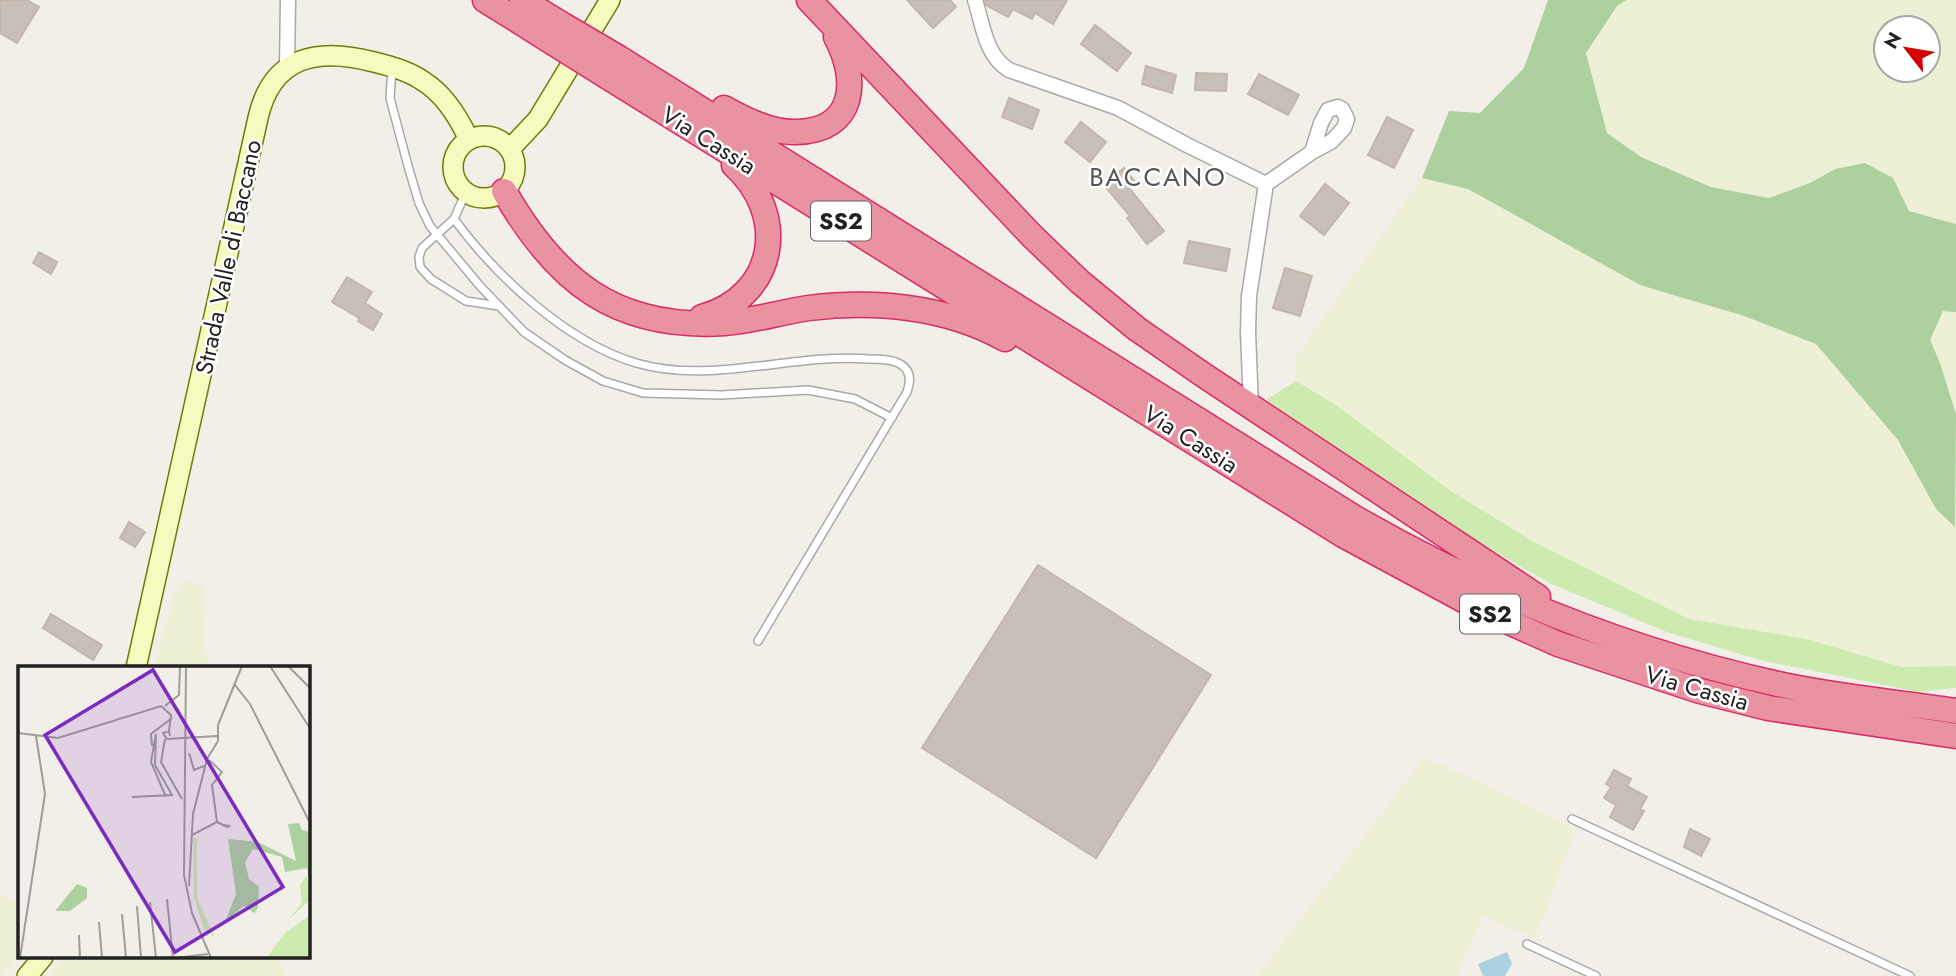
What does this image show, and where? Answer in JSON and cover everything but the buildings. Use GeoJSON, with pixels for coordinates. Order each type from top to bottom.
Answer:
{"type":"FeatureCollection","features":[{"type":"Feature","properties":{"kind":"highway","name":"Via Cassia"},"geometry":{"type":"LineString","coordinates":[[485,0],[557,34],[1355,518],[1462,576],[1580,624],[1678,659],[1780,684],[1956,711]]}},
{"type":"Feature","properties":{"kind":"highway","name":"Via Cassia"},"geometry":{"type":"LineString","coordinates":[[522,0],[557,34]]}},
{"type":"Feature","properties":{"kind":"highway"},"geometry":{"type":"LineString","coordinates":[[613,68],[644,64],[750,122],[795,132],[824,128],[836,119],[848,104],[850,80],[846,56],[817,9]]}},
{"type":"Feature","properties":{"kind":"highway"},"geometry":{"type":"LineString","coordinates":[[817,9],[1045,251],[1138,329],[1251,407],[1580,624]]}},
{"type":"Feature","properties":{"kind":"highway","name":"Via Cassia"},"geometry":{"type":"LineString","coordinates":[[613,68],[687,128],[1385,559],[1484,611],[1558,644],[1667,682],[1768,708],[1956,736]]}},
{"type":"Feature","properties":{"kind":"highway"},"geometry":{"type":"LineString","coordinates":[[680,323],[719,311],[740,299],[760,273],[768,246],[764,211],[753,186],[726,158],[687,128]]}},
{"type":"Feature","properties":{"kind":"highway"},"geometry":{"type":"LineString","coordinates":[[504,191],[536,241],[570,278],[618,308],[642,316],[680,323],[736,322],[810,308],[847,306],[910,309],[969,322],[1031,351],[1074,365]]}},
{"type":"Feature","properties":{"kind":"street"},"geometry":{"type":"LineString","coordinates":[[288,0],[287,66],[309,57],[329,55],[359,58],[392,67],[422,80],[437,92],[455,115],[468,140]]}},
{"type":"Feature","properties":{"kind":"street"},"geometry":{"type":"LineString","coordinates":[[510,149],[538,118],[610,0]]}},
{"type":"Feature","properties":{"kind":"street"},"geometry":{"type":"LineString","coordinates":[[975,0],[992,54],[1009,70],[1118,108],[1266,184]]}},
{"type":"Feature","properties":{"kind":"street","name":"Strada Valle di Baccano"},"geometry":{"type":"LineString","coordinates":[[136,666],[260,110],[267,89],[287,66]]}},
{"type":"Feature","properties":{"kind":"street"},"geometry":{"type":"LineString","coordinates":[[490,136],[505,143],[510,149],[514,156],[515,171],[504,191],[482,198],[466,192],[458,183],[453,165],[459,149],[468,140],[490,136]]}},
{"type":"Feature","properties":{"kind":"street"},"geometry":{"type":"LineString","coordinates":[[1251,407],[1249,296],[1266,184],[1312,152]]}},
{"type":"Feature","properties":{"kind":"street"},"geometry":{"type":"LineString","coordinates":[[1222,387],[1251,371]]}},
{"type":"Feature","properties":{"kind":"street"},"geometry":{"type":"LineString","coordinates":[[27,976],[42,958]]}},
{"type":"Feature","properties":{"kind":"lane"},"geometry":{"type":"LineString","coordinates":[[392,67],[389,90],[419,203],[437,235],[524,332],[565,360],[603,381],[643,393],[722,395],[808,390],[855,399],[892,418]]}},
{"type":"Feature","properties":{"kind":"lane"},"geometry":{"type":"LineString","coordinates":[[466,192],[454,219],[427,242],[420,252],[418,262],[426,275],[466,301],[499,306]]}},
{"type":"Feature","properties":{"kind":"lane"},"geometry":{"type":"LineString","coordinates":[[454,219],[478,249],[534,303],[580,338],[607,352],[645,365],[686,370],[734,369],[825,359],[865,358],[894,361],[906,369],[910,377],[907,392],[758,641]]}},
{"type":"Feature","properties":{"kind":"lane"},"geometry":{"type":"LineString","coordinates":[[1572,819],[1910,976]]}},
{"type":"Feature","properties":{"kind":"lane"},"geometry":{"type":"LineString","coordinates":[[1527,944],[1595,976]]}},
{"type":"Feature","properties":{"kind":"green space"},"geometry":{"type":"Polygon","coordinates":[[[1548,0],[1626,0],[1617,6],[1586,53],[1607,133],[1641,157],[1711,187],[1769,198],[1810,183],[1835,169],[1865,163],[1893,178],[1909,211],[1956,224],[1956,312],[1943,311],[1930,340],[1956,414],[1955,527],[1936,509],[1898,440],[1816,344],[1744,316],[1640,285],[1468,189],[1422,178],[1449,111],[1480,113],[1524,68],[1548,0]]]}},
{"type":"Feature","properties":{"kind":"green space"},"geometry":{"type":"Polygon","coordinates":[[[1626,0],[1956,0],[1956,224],[1909,211],[1893,179],[1835,169],[1810,183],[1769,198],[1711,187],[1641,157],[1607,133],[1586,53],[1617,6],[1626,0]]]}},
{"type":"Feature","properties":{"kind":"green space"},"geometry":{"type":"Polygon","coordinates":[[[1422,178],[1468,189],[1640,285],[1744,316],[1816,344],[1898,439],[1936,509],[1955,526],[1956,523],[1956,666],[1902,667],[1806,639],[1689,619],[1532,541],[1451,491],[1336,405],[1296,381],[1296,357],[1422,178]]]}},
{"type":"Feature","properties":{"kind":"green space"},"geometry":{"type":"Polygon","coordinates":[[[1943,310],[1956,312],[1956,414],[1930,340],[1943,310]]]}},
{"type":"Feature","properties":{"kind":"green space"},"geometry":{"type":"Polygon","coordinates":[[[1296,381],[1336,405],[1451,491],[1532,541],[1689,619],[1806,639],[1902,667],[1956,666],[1956,688],[1919,692],[1764,661],[1669,633],[1549,583],[1473,539],[1278,412],[1267,399],[1296,381]]]}},
{"type":"Feature","properties":{"kind":"green space"},"geometry":{"type":"Polygon","coordinates":[[[185,581],[206,587],[203,637],[208,666],[155,666],[175,592],[185,581]]]}},
{"type":"Feature","properties":{"kind":"green space"},"geometry":{"type":"Polygon","coordinates":[[[1425,757],[1576,829],[1535,938],[1483,916],[1457,976],[1257,976],[1425,757]]]}},
{"type":"Feature","properties":{"kind":"green space"},"geometry":{"type":"Polygon","coordinates":[[[0,894],[18,903],[18,956],[0,976],[0,894]]]}},
{"type":"Feature","properties":{"kind":"green space"},"geometry":{"type":"Polygon","coordinates":[[[64,958],[277,958],[285,976],[49,976],[64,958]]]}},
{"type":"Feature","properties":{"kind":"water"},"geometry":{"type":"Polygon","coordinates":[[[1507,952],[1512,964],[1505,976],[1483,976],[1478,964],[1507,952]]]}},
{"type":"Feature","properties":{"kind":"district","name":"BACCANO"},"geometry":{"type":"Point","coordinates":[1158,177]}}]}
